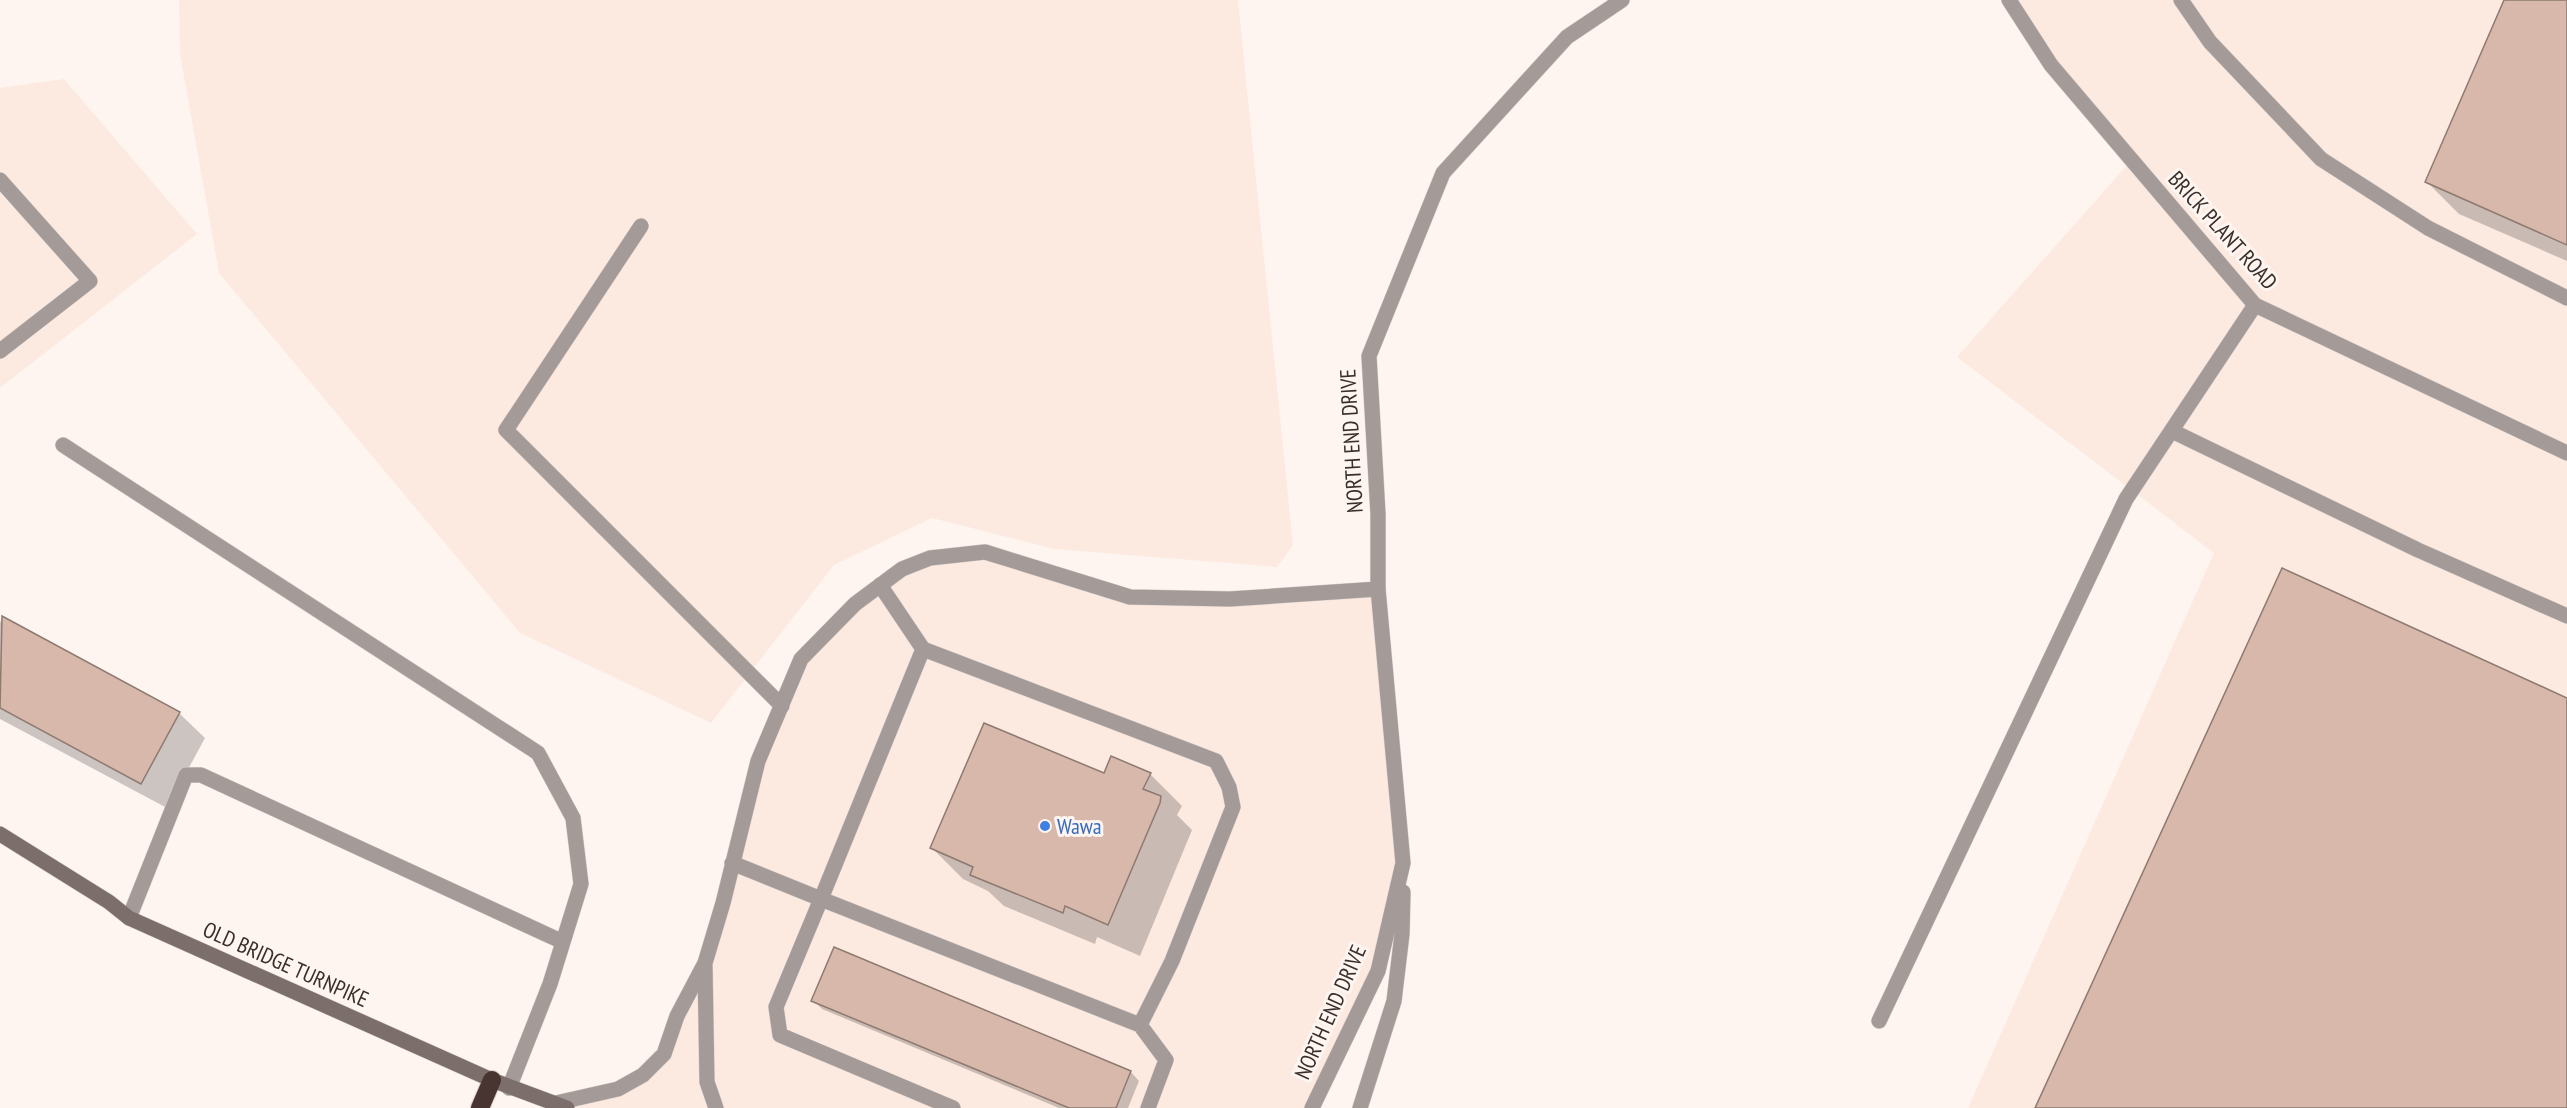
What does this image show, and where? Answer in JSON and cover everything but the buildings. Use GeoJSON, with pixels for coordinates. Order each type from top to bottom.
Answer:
{"type":"FeatureCollection","features":[{"type":"Feature","properties":{"kind":"highway"},"geometry":{"type":"LineString","coordinates":[[480,1108],[492,1080]]}},
{"type":"Feature","properties":{"kind":"street","name":"NORTH END DRIVE"},"geometry":{"type":"LineString","coordinates":[[1360,1108],[1394,1001],[1402,934],[1403,863],[1378,589],[1378,514],[1370,356],[1443,173],[1567,37],[1622,0]]}},
{"type":"Feature","properties":{"kind":"street","name":"BRICK PLANT ROAD"},"geometry":{"type":"LineString","coordinates":[[2010,0],[2051,65],[2254,305],[2567,453]]}},
{"type":"Feature","properties":{"kind":"street"},"geometry":{"type":"LineString","coordinates":[[2181,0],[2210,42],[2321,159],[2428,228],[2567,298]]}},
{"type":"Feature","properties":{"kind":"street"},"geometry":{"type":"LineString","coordinates":[[0,180],[90,281],[0,351]]}},
{"type":"Feature","properties":{"kind":"street"},"geometry":{"type":"LineString","coordinates":[[640,226],[506,430],[782,706]]}},
{"type":"Feature","properties":{"kind":"street"},"geometry":{"type":"LineString","coordinates":[[1879,1021],[2126,499],[2254,305]]}},
{"type":"Feature","properties":{"kind":"street"},"geometry":{"type":"LineString","coordinates":[[2172,431],[2418,550],[2567,616]]}},
{"type":"Feature","properties":{"kind":"street"},"geometry":{"type":"LineString","coordinates":[[63,445],[538,753],[573,818],[581,884],[550,984],[509,1088]]}},
{"type":"Feature","properties":{"kind":"street"},"geometry":{"type":"LineString","coordinates":[[561,1106],[618,1089],[643,1075],[664,1054],[677,1016],[705,963],[723,903],[758,761],[801,659],[855,604],[902,569],[930,558],[985,552],[1130,597],[1230,599],[1378,589]]}},
{"type":"Feature","properties":{"kind":"street"},"geometry":{"type":"LineString","coordinates":[[880,585],[923,649],[1216,760],[1228,787],[1233,807],[1172,961],[1140,1025]]}},
{"type":"Feature","properties":{"kind":"street"},"geometry":{"type":"LineString","coordinates":[[923,649],[776,1007],[780,1035],[953,1108]]}},
{"type":"Feature","properties":{"kind":"street"},"geometry":{"type":"LineString","coordinates":[[129,918],[186,775],[201,775],[563,942]]}},
{"type":"Feature","properties":{"kind":"street","name":"OLD BRIDGE TURNPIKE"},"geometry":{"type":"LineString","coordinates":[[0,834],[109,902],[129,918],[509,1088],[561,1106]]}},
{"type":"Feature","properties":{"kind":"street"},"geometry":{"type":"LineString","coordinates":[[732,862],[1140,1025],[1166,1060],[1148,1108]]}},
{"type":"Feature","properties":{"kind":"street","name":"NORTH END DRIVE"},"geometry":{"type":"LineString","coordinates":[[1312,1108],[1378,971],[1403,863]]}},
{"type":"Feature","properties":{"kind":"street"},"geometry":{"type":"LineString","coordinates":[[705,963],[707,1082],[716,1108]]}},
{"type":"Feature","properties":{"kind":"shaded area"},"geometry":{"type":"Polygon","coordinates":[[[179,0],[1238,0],[1293,545],[1277,567],[1054,549],[932,518],[834,565],[711,723],[520,633],[219,273],[180,54],[179,0]]]}},
{"type":"Feature","properties":{"kind":"shaded area"},"geometry":{"type":"Polygon","coordinates":[[[2016,0],[2567,0],[2567,1108],[1968,1108],[2214,553],[1957,357],[2128,164],[2016,0]]]}},
{"type":"Feature","properties":{"kind":"shaded area"},"geometry":{"type":"Polygon","coordinates":[[[64,79],[197,234],[0,388],[0,88],[64,79]]]}},
{"type":"Feature","properties":{"kind":"shaded area"},"geometry":{"type":"Polygon","coordinates":[[[985,552],[1130,597],[1378,589],[1403,863],[1378,971],[1312,1108],[567,1108],[618,1089],[664,1054],[705,963],[743,824],[801,659],[902,569],[985,552]]]}},
{"type":"Feature","properties":{"kind":"place","name":"Wawa"},"geometry":{"type":"Point","coordinates":[1045,826]}}]}
